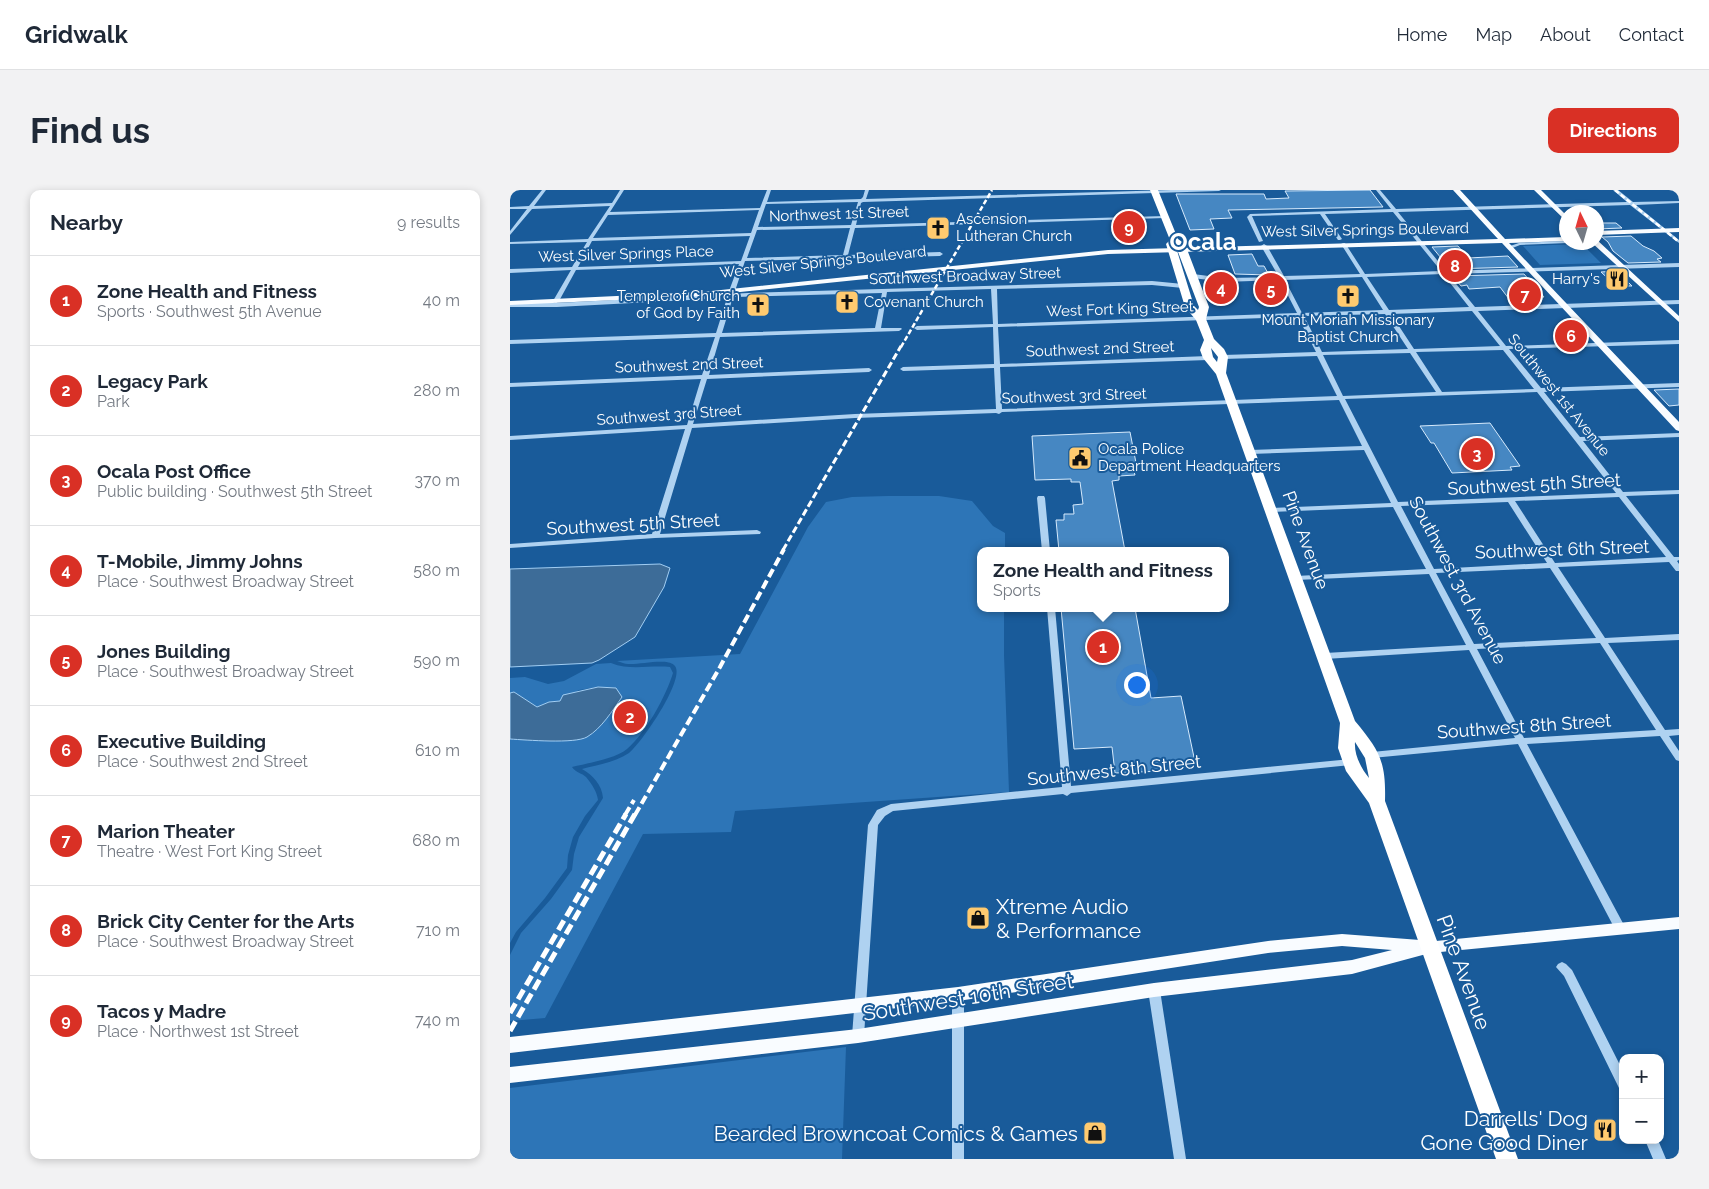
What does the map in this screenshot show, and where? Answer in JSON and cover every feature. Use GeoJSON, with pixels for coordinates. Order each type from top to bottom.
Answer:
{"type":"FeatureCollection","features":[{"type":"Feature","properties":{"kind":"highway"},"geometry":{"type":"LineString","coordinates":[[1155,191],[1176,245],[1197,287],[1204,307],[1201,319]]}},
{"type":"Feature","properties":{"kind":"highway"},"geometry":{"type":"LineString","coordinates":[[1176,245],[1179,275],[1190,307],[1201,319],[1209,340],[1223,357]]}},
{"type":"Feature","properties":{"kind":"highway"},"geometry":{"type":"LineString","coordinates":[[1208,358],[1205,350],[1209,340]]}},
{"type":"Feature","properties":{"kind":"highway","name":"Pine Avenue"},"geometry":{"type":"LineString","coordinates":[[1223,357],[1222,373],[1348,723],[1370,748],[1378,770],[1377,801]]}},
{"type":"Feature","properties":{"kind":"highway","name":"Pine Avenue"},"geometry":{"type":"LineString","coordinates":[[1208,358],[1222,373]]}},
{"type":"Feature","properties":{"kind":"highway","name":"Pine Avenue"},"geometry":{"type":"LineString","coordinates":[[1348,723],[1346,748],[1354,771],[1377,801],[1507,1159]]}},
{"type":"Feature","properties":{"kind":"main road"},"geometry":{"type":"LineString","coordinates":[[1456,190],[1679,428]]}},
{"type":"Feature","properties":{"kind":"main road"},"geometry":{"type":"LineString","coordinates":[[1536,190],[1559,212]]}},
{"type":"Feature","properties":{"kind":"main road"},"geometry":{"type":"LineString","coordinates":[[1604,241],[1679,230]]}},
{"type":"Feature","properties":{"kind":"main road"},"geometry":{"type":"LineString","coordinates":[[1604,233],[1668,233],[1679,235]]}},
{"type":"Feature","properties":{"kind":"main road"},"geometry":{"type":"LineString","coordinates":[[1501,239],[1559,235]]}},
{"type":"Feature","properties":{"kind":"main road","name":"West Silver Springs Boulevard"},"geometry":{"type":"LineString","coordinates":[[1263,244],[1303,245],[1378,239],[1419,241]]}},
{"type":"Feature","properties":{"kind":"main road"},"geometry":{"type":"LineString","coordinates":[[1501,239],[1559,241]]}},
{"type":"Feature","properties":{"kind":"main road","name":"West Silver Springs Boulevard"},"geometry":{"type":"LineString","coordinates":[[510,297],[557,299],[670,297],[970,263],[1176,245],[1501,239]]}},
{"type":"Feature","properties":{"kind":"main road"},"geometry":{"type":"LineString","coordinates":[[1604,250],[1679,320]]}},
{"type":"Feature","properties":{"kind":"main road","name":"West Silver Springs Boulevard"},"geometry":{"type":"LineString","coordinates":[[510,304],[557,299]]}},
{"type":"Feature","properties":{"kind":"main road","name":"Southwest 10th Street"},"geometry":{"type":"LineString","coordinates":[[516,1075],[858,1036],[958,1022],[1154,990],[1352,967],[1430,947],[1679,923]]}},
{"type":"Feature","properties":{"kind":"main road","name":"Southwest 10th Street"},"geometry":{"type":"LineString","coordinates":[[510,1044],[958,994],[1160,962],[1342,940],[1430,947]]}},
{"type":"Feature","properties":{"kind":"street"},"geometry":{"type":"LineString","coordinates":[[510,234],[544,190]]}},
{"type":"Feature","properties":{"kind":"street"},"geometry":{"type":"LineString","coordinates":[[557,299],[590,240],[622,190]]}},
{"type":"Feature","properties":{"kind":"street"},"geometry":{"type":"LineString","coordinates":[[655,536],[732,291],[769,190]]}},
{"type":"Feature","properties":{"kind":"street"},"geometry":{"type":"LineString","coordinates":[[845,257],[861,200],[865,197],[867,190]]}},
{"type":"Feature","properties":{"kind":"street"},"geometry":{"type":"LineString","coordinates":[[764,203],[1077,192],[1219,190]]}},
{"type":"Feature","properties":{"kind":"street"},"geometry":{"type":"LineString","coordinates":[[1378,190],[1419,241]]}},
{"type":"Feature","properties":{"kind":"street"},"geometry":{"type":"LineString","coordinates":[[1615,190],[1679,242]]}},
{"type":"Feature","properties":{"kind":"street"},"geometry":{"type":"LineString","coordinates":[[1321,212],[1679,202]]}},
{"type":"Feature","properties":{"kind":"street"},"geometry":{"type":"LineString","coordinates":[[510,208],[613,204]]}},
{"type":"Feature","properties":{"kind":"street"},"geometry":{"type":"LineString","coordinates":[[607,214],[761,209]]}},
{"type":"Feature","properties":{"kind":"street"},"geometry":{"type":"LineString","coordinates":[[1321,212],[1440,394]]}},
{"type":"Feature","properties":{"kind":"street","name":"Southwest 3rd Avenue"},"geometry":{"type":"LineString","coordinates":[[1321,212],[1252,214],[1249,217],[1282,278],[1366,448],[1398,505],[1621,930]]}},
{"type":"Feature","properties":{"kind":"street","name":"Northwest 1st Street"},"geometry":{"type":"LineString","coordinates":[[510,243],[853,226],[1165,217]]}},
{"type":"Feature","properties":{"kind":"street","name":"Southwest 1st Avenue"},"geometry":{"type":"LineString","coordinates":[[1419,241],[1621,494],[1676,559],[1679,569]]}},
{"type":"Feature","properties":{"kind":"street"},"geometry":{"type":"LineString","coordinates":[[1510,247],[1519,244],[1559,241]]}},
{"type":"Feature","properties":{"kind":"street","name":"West Silver Springs Place"},"geometry":{"type":"LineString","coordinates":[[510,270],[940,254]]}},
{"type":"Feature","properties":{"kind":"street"},"geometry":{"type":"LineString","coordinates":[[1193,276],[1224,280],[1679,265]]}},
{"type":"Feature","properties":{"kind":"street","name":"Southwest Broadway Street"},"geometry":{"type":"LineString","coordinates":[[1152,283],[1174,279],[1179,275]]}},
{"type":"Feature","properties":{"kind":"street"},"geometry":{"type":"LineString","coordinates":[[1197,287],[1224,280]]}},
{"type":"Feature","properties":{"kind":"street","name":"Southwest Broadway Street"},"geometry":{"type":"LineString","coordinates":[[510,304],[557,305],[732,291],[885,290],[1152,283],[1183,286]]}},
{"type":"Feature","properties":{"kind":"street"},"geometry":{"type":"LineString","coordinates":[[994,287],[999,412]]}},
{"type":"Feature","properties":{"kind":"street"},"geometry":{"type":"LineString","coordinates":[[878,330],[885,290]]}},
{"type":"Feature","properties":{"kind":"street","name":"West Fort King Street"},"geometry":{"type":"LineString","coordinates":[[917,328],[1679,302]]}},
{"type":"Feature","properties":{"kind":"street"},"geometry":{"type":"LineString","coordinates":[[510,342],[899,329]]}},
{"type":"Feature","properties":{"kind":"street"},"geometry":{"type":"LineString","coordinates":[[1223,357],[1679,342]]}},
{"type":"Feature","properties":{"kind":"street","name":"Southwest 2nd Street"},"geometry":{"type":"LineString","coordinates":[[903,369],[1208,358]]}},
{"type":"Feature","properties":{"kind":"street","name":"Southwest 2nd Street"},"geometry":{"type":"LineString","coordinates":[[510,385],[869,370]]}},
{"type":"Feature","properties":{"kind":"street","name":"Southwest 3rd Street"},"geometry":{"type":"LineString","coordinates":[[510,438],[846,417],[1679,384]]}},
{"type":"Feature","properties":{"kind":"street"},"geometry":{"type":"LineString","coordinates":[[1578,439],[1679,435]]}},
{"type":"Feature","properties":{"kind":"street"},"geometry":{"type":"LineString","coordinates":[[1250,452],[1366,448]]}},
{"type":"Feature","properties":{"kind":"street","name":"Southwest 5th Street"},"geometry":{"type":"LineString","coordinates":[[1271,510],[1679,492]]}},
{"type":"Feature","properties":{"kind":"street"},"geometry":{"type":"LineString","coordinates":[[1041,498],[1046,547]]}},
{"type":"Feature","properties":{"kind":"street"},"geometry":{"type":"LineString","coordinates":[[1510,500],[1679,758]]}},
{"type":"Feature","properties":{"kind":"street","name":"Southwest 5th Street"},"geometry":{"type":"LineString","coordinates":[[510,546],[655,536],[757,532]]}},
{"type":"Feature","properties":{"kind":"street","name":"Southwest 6th Street"},"geometry":{"type":"LineString","coordinates":[[1296,578],[1676,559]]}},
{"type":"Feature","properties":{"kind":"street"},"geometry":{"type":"LineString","coordinates":[[1051,612],[1068,792]]}},
{"type":"Feature","properties":{"kind":"street"},"geometry":{"type":"LineString","coordinates":[[1324,656],[1679,637]]}},
{"type":"Feature","properties":{"kind":"street","name":"Southwest 8th Street"},"geometry":{"type":"LineString","coordinates":[[1372,755],[1521,741],[1679,732]]}},
{"type":"Feature","properties":{"kind":"street","name":"Southwest 8th Street"},"geometry":{"type":"LineString","coordinates":[[860,1005],[873,825],[881,813],[891,808],[1068,792],[1351,762]]}},
{"type":"Feature","properties":{"kind":"street"},"geometry":{"type":"LineString","coordinates":[[1562,967],[1568,973],[1619,1076]]}},
{"type":"Feature","properties":{"kind":"street"},"geometry":{"type":"LineString","coordinates":[[1154,990],[1180,1159]]}},
{"type":"Feature","properties":{"kind":"street"},"geometry":{"type":"LineString","coordinates":[[958,994],[958,1159]]}},
{"type":"Feature","properties":{"kind":"street"},"geometry":{"type":"LineString","coordinates":[[858,1036],[860,1005]]}},
{"type":"Feature","properties":{"kind":"street"},"geometry":{"type":"LineString","coordinates":[[1653,1144],[1660,1159]]}},
{"type":"Feature","properties":{"kind":"shaded area"},"geometry":{"type":"Polygon","coordinates":[[[1559,245],[1559,250],[1588,250],[1601,263],[1540,265],[1523,246],[1559,245]]]}},
{"type":"Feature","properties":{"kind":"shaded area"},"geometry":{"type":"Polygon","coordinates":[[[939,496],[972,501],[993,526],[1005,533],[1005,547],[977,547],[977,612],[1004,612],[1009,792],[735,811],[731,832],[643,834],[545,1018],[510,1021],[510,955],[521,933],[551,899],[572,870],[579,837],[603,798],[601,789],[596,781],[582,769],[612,761],[629,753],[652,724],[675,682],[677,672],[674,665],[670,663],[628,664],[617,661],[740,654],[808,527],[826,502],[852,497],[939,496]]]}},
{"type":"Feature","properties":{"kind":"shaded area"},"geometry":{"type":"Polygon","coordinates":[[[660,564],[670,568],[664,587],[635,637],[592,663],[510,667],[510,569],[660,564]]]}},
{"type":"Feature","properties":{"kind":"shaded area"},"geometry":{"type":"Polygon","coordinates":[[[611,663],[626,667],[670,667],[673,673],[666,692],[654,714],[641,734],[627,749],[609,758],[572,767],[592,785],[598,800],[585,816],[573,837],[567,868],[516,932],[510,943],[510,739],[539,740],[616,688],[598,687],[579,690],[560,701],[549,702],[537,707],[514,692],[510,693],[510,678],[525,677],[548,684],[564,681],[596,664],[611,663]]]}},
{"type":"Feature","properties":{"kind":"shaded area"},"geometry":{"type":"Polygon","coordinates":[[[598,687],[616,688],[622,697],[602,724],[587,737],[562,741],[510,739],[510,693],[514,692],[537,707],[549,702],[560,701],[563,695],[598,687]]]}},
{"type":"Feature","properties":{"kind":"shaded area"},"geometry":{"type":"Polygon","coordinates":[[[846,1047],[842,1159],[510,1159],[510,1088],[846,1047]]]}},
{"type":"Feature","properties":{"kind":"building"},"geometry":{"type":"Polygon","coordinates":[[[1370,190],[1383,207],[1228,210],[1232,218],[1210,219],[1214,229],[1190,230],[1176,194],[1264,194],[1266,199],[1289,198],[1285,191],[1370,190]]]}},
{"type":"Feature","properties":{"kind":"building"},"geometry":{"type":"Polygon","coordinates":[[[1604,223],[1616,223],[1622,228],[1604,229],[1604,223]]]}},
{"type":"Feature","properties":{"kind":"building"},"geometry":{"type":"Polygon","coordinates":[[[1631,236],[1643,246],[1654,251],[1662,258],[1657,259],[1661,262],[1628,263],[1613,251],[1604,237],[1631,236]]]}},
{"type":"Feature","properties":{"kind":"building"},"geometry":{"type":"Polygon","coordinates":[[[1458,246],[1468,258],[1508,256],[1518,267],[1450,269],[1432,247],[1458,246]]]}},
{"type":"Feature","properties":{"kind":"building"},"geometry":{"type":"Polygon","coordinates":[[[1252,254],[1258,266],[1264,266],[1269,275],[1235,274],[1228,255],[1252,254]]]}},
{"type":"Feature","properties":{"kind":"building","name":"Harry's"},"geometry":{"type":"Polygon","coordinates":[[[1617,271],[1632,286],[1616,286],[1601,272],[1617,271]]]}},
{"type":"Feature","properties":{"kind":"building"},"geometry":{"type":"Polygon","coordinates":[[[1524,274],[1544,297],[1509,299],[1500,287],[1469,289],[1467,285],[1461,286],[1453,276],[1524,274]]]}},
{"type":"Feature","properties":{"kind":"building"},"geometry":{"type":"Polygon","coordinates":[[[1275,282],[1280,293],[1269,293],[1267,289],[1264,290],[1260,283],[1275,282]]]}},
{"type":"Feature","properties":{"kind":"building"},"geometry":{"type":"Polygon","coordinates":[[[1573,326],[1586,341],[1565,341],[1557,332],[1561,332],[1556,327],[1573,326]]]}},
{"type":"Feature","properties":{"kind":"building"},"geometry":{"type":"Polygon","coordinates":[[[1679,389],[1679,405],[1669,406],[1654,390],[1679,389]]]}},
{"type":"Feature","properties":{"kind":"building"},"geometry":{"type":"Polygon","coordinates":[[[1490,423],[1520,466],[1510,467],[1512,470],[1452,473],[1434,443],[1431,443],[1420,426],[1490,423]]]}},
{"type":"Feature","properties":{"kind":"building"},"geometry":{"type":"Polygon","coordinates":[[[1130,432],[1137,468],[1133,468],[1135,475],[1119,476],[1119,480],[1112,481],[1124,547],[1059,547],[1056,520],[1064,520],[1064,514],[1074,514],[1073,505],[1083,504],[1080,482],[1071,482],[1071,479],[1035,480],[1032,436],[1130,432]]]}},
{"type":"Feature","properties":{"kind":"building"},"geometry":{"type":"Polygon","coordinates":[[[1061,612],[1136,612],[1151,698],[1181,696],[1195,762],[1161,764],[1162,771],[1115,773],[1112,747],[1074,749],[1061,612]]]}},
{"type":"Feature","properties":{"kind":"railway"},"geometry":{"type":"LineString","coordinates":[[901,347],[992,190]]}},
{"type":"Feature","properties":{"kind":"railway"},"geometry":{"type":"LineString","coordinates":[[1615,190],[1679,242]]}},
{"type":"Feature","properties":{"kind":"railway"},"geometry":{"type":"LineString","coordinates":[[783,550],[901,346]]}},
{"type":"Feature","properties":{"kind":"railway"},"geometry":{"type":"LineString","coordinates":[[635,815],[720,667],[784,549]]}},
{"type":"Feature","properties":{"kind":"railway"},"geometry":{"type":"LineString","coordinates":[[625,815],[634,800]]}},
{"type":"Feature","properties":{"kind":"railway"},"geometry":{"type":"LineString","coordinates":[[510,1013],[626,814]]}},
{"type":"Feature","properties":{"kind":"railway"},"geometry":{"type":"LineString","coordinates":[[510,1031],[635,814]]}},
{"type":"Feature","properties":{"kind":"place","name":"Tacos y Madre"},"geometry":{"type":"Point","coordinates":[1129,227]}},
{"type":"Feature","properties":{"kind":"place","name":"Ascension Lutheran Church"},"geometry":{"type":"Point","coordinates":[938,228]}},
{"type":"Feature","properties":{"kind":"place","name":"Brick City Center for the Arts"},"geometry":{"type":"Point","coordinates":[1455,266]}},
{"type":"Feature","properties":{"kind":"place","name":"Harry's"},"geometry":{"type":"Point","coordinates":[1617,279]}},
{"type":"Feature","properties":{"kind":"place","name":"T-Mobile, Jimmy Johns"},"geometry":{"type":"Point","coordinates":[1221,288]}},
{"type":"Feature","properties":{"kind":"place","name":"Jones Building"},"geometry":{"type":"Point","coordinates":[1271,289]}},
{"type":"Feature","properties":{"kind":"place","name":"Marion Theater"},"geometry":{"type":"Point","coordinates":[1525,295]}},
{"type":"Feature","properties":{"kind":"place","name":"Mount Moriah Missionary Baptist Church"},"geometry":{"type":"Point","coordinates":[1348,296]}},
{"type":"Feature","properties":{"kind":"place","name":"Covenant Church"},"geometry":{"type":"Point","coordinates":[847,302]}},
{"type":"Feature","properties":{"kind":"place","name":"Temple of Church of God by Faith"},"geometry":{"type":"Point","coordinates":[758,305]}},
{"type":"Feature","properties":{"kind":"place","name":"Executive Building"},"geometry":{"type":"Point","coordinates":[1571,336]}},
{"type":"Feature","properties":{"kind":"place","name":"Ocala Post Office"},"geometry":{"type":"Point","coordinates":[1477,454]}},
{"type":"Feature","properties":{"kind":"place","name":"Ocala Police Department Headquarters"},"geometry":{"type":"Point","coordinates":[1080,458]}},
{"type":"Feature","properties":{"kind":"place","name":"Zone Health and Fitness"},"geometry":{"type":"Point","coordinates":[1103,647]}},
{"type":"Feature","properties":{"kind":"place","name":"Legacy Park"},"geometry":{"type":"Point","coordinates":[630,717]}},
{"type":"Feature","properties":{"kind":"place","name":"Xtreme Audio & Performance"},"geometry":{"type":"Point","coordinates":[978,918]}},
{"type":"Feature","properties":{"kind":"place","name":"Darrells' Dog Gone Good Diner"},"geometry":{"type":"Point","coordinates":[1605,1130]}},
{"type":"Feature","properties":{"kind":"place","name":"Bearded Browncoat Comics & Games"},"geometry":{"type":"Point","coordinates":[1095,1133]}},
{"type":"Feature","properties":{"kind":"district","name":"Ocala"},"geometry":{"type":"Point","coordinates":[1203,241]}}]}
